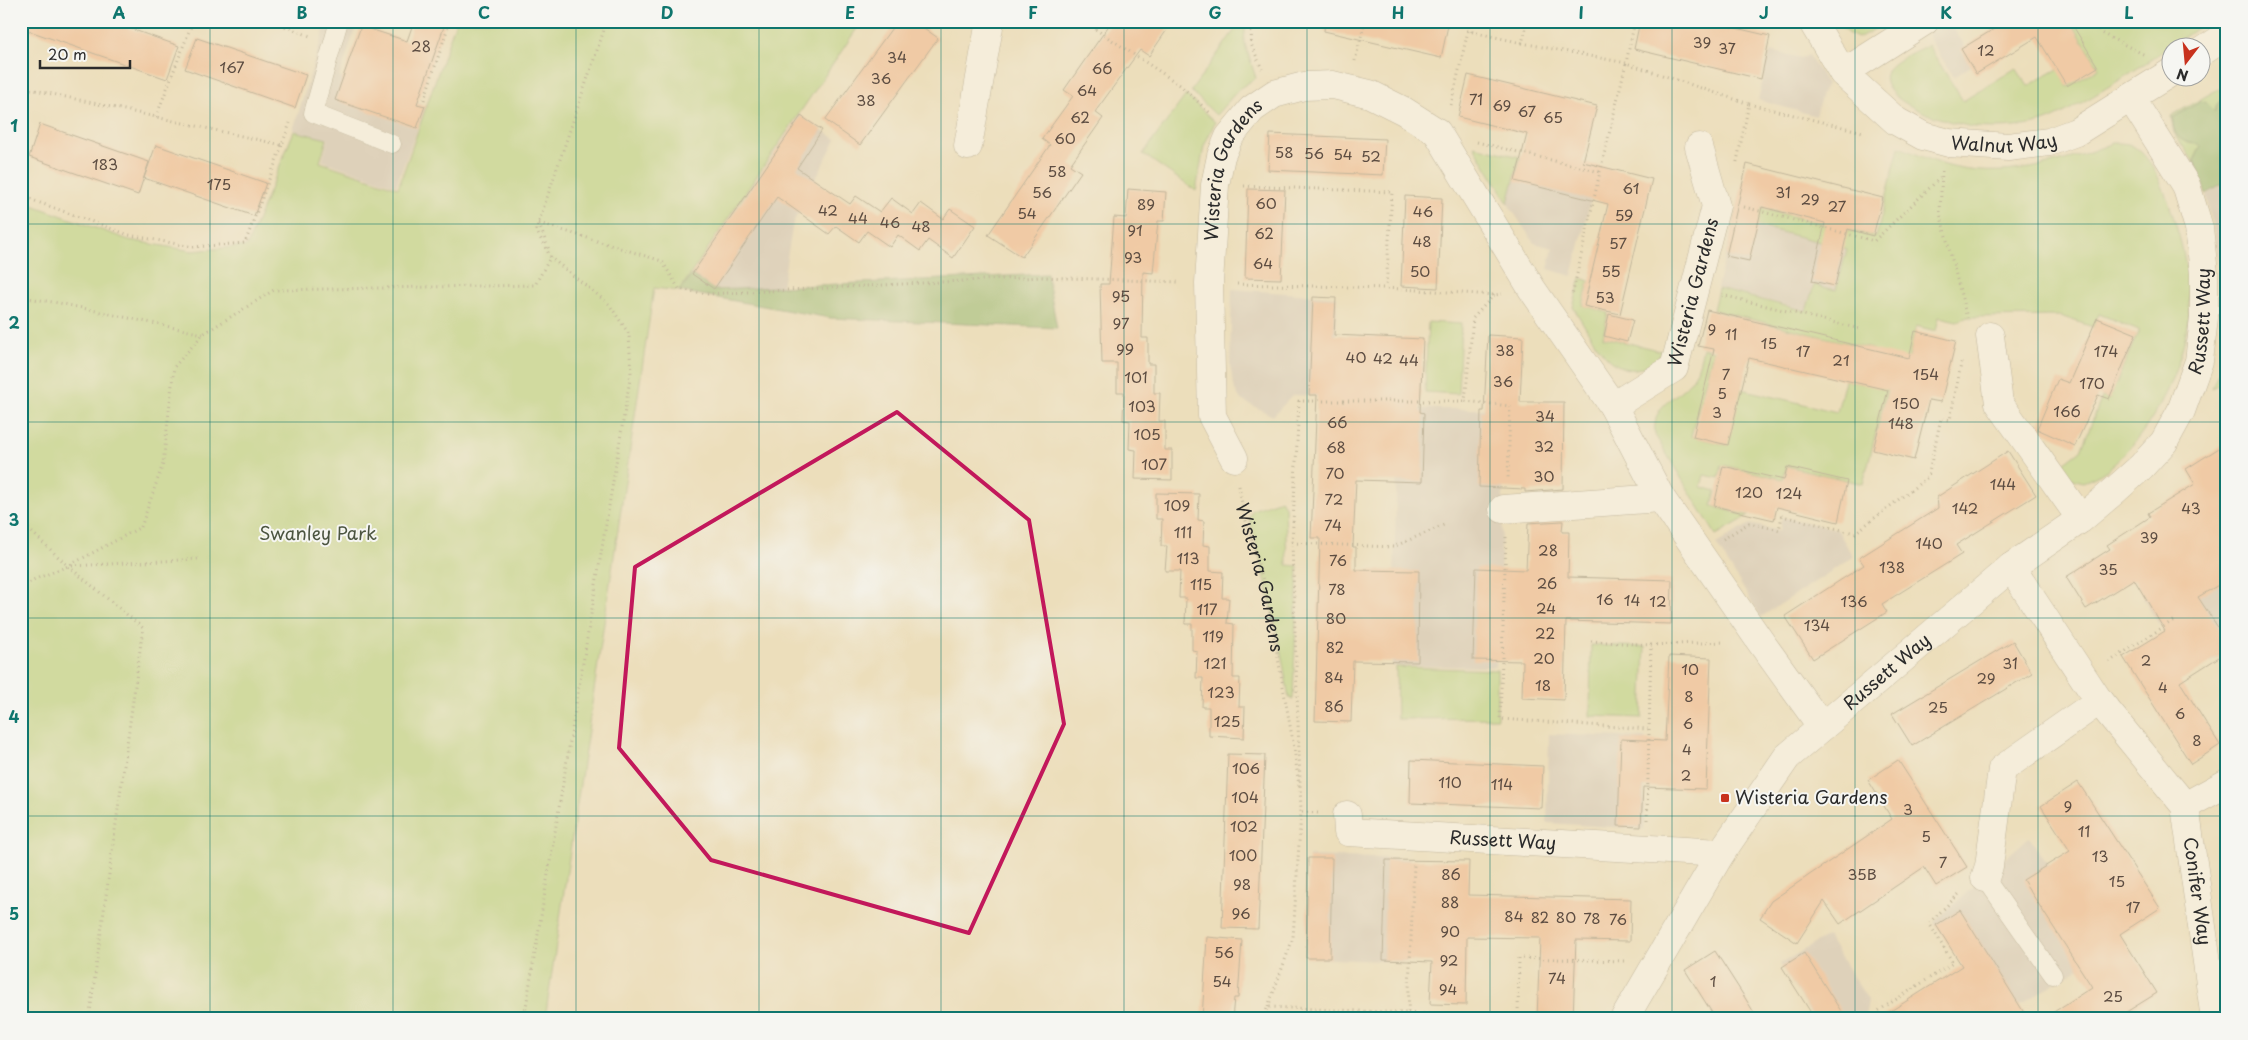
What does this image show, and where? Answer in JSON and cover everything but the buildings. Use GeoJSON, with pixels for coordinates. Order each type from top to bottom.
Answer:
{"type":"FeatureCollection","features":[{"type":"Feature","properties":{"kind":"street"},"geometry":{"type":"LineString","coordinates":[[968,146],[990,21]]}},
{"type":"Feature","properties":{"kind":"street","name":"Walnut Way"},"geometry":{"type":"LineString","coordinates":[[1812,21],[1843,73],[1878,105],[1896,121],[1916,132],[1949,143],[2008,147],[2049,142],[2076,132],[2131,98],[2160,68]]}},
{"type":"Feature","properties":{"kind":"street"},"geometry":{"type":"LineString","coordinates":[[1843,73],[1925,21]]}},
{"type":"Feature","properties":{"kind":"street"},"geometry":{"type":"LineString","coordinates":[[2210,46],[2227,35]]}},
{"type":"Feature","properties":{"kind":"street","name":"Wisteria Gardens"},"geometry":{"type":"LineString","coordinates":[[1234,458],[1212,416],[1210,283],[1215,185],[1221,156],[1229,137],[1252,109],[1274,94],[1304,86],[1333,85],[1370,94],[1441,133],[1532,289],[1562,335],[1613,406],[1661,498],[1822,727]]}},
{"type":"Feature","properties":{"kind":"street","name":"Russett Way"},"geometry":{"type":"LineString","coordinates":[[1629,1017],[1657,962],[1721,853],[1787,757],[2011,567],[2081,519],[2141,467],[2164,442],[2181,411],[2199,361],[2204,318],[2204,273],[2199,228],[2186,185],[2131,98]]}},
{"type":"Feature","properties":{"kind":"street","name":"Wisteria Gardens"},"geometry":{"type":"LineString","coordinates":[[1613,406],[1674,368],[1716,206],[1699,148]]}},
{"type":"Feature","properties":{"kind":"street"},"geometry":{"type":"LineString","coordinates":[[1979,330],[1999,403],[2081,519]]}},
{"type":"Feature","properties":{"kind":"street"},"geometry":{"type":"LineString","coordinates":[[1505,509],[1661,498]]}},
{"type":"Feature","properties":{"kind":"street"},"geometry":{"type":"LineString","coordinates":[[2011,567],[2099,701],[2185,806],[2227,783]]}},
{"type":"Feature","properties":{"kind":"street"},"geometry":{"type":"LineString","coordinates":[[1987,872],[2002,769],[2099,701]]}},
{"type":"Feature","properties":{"kind":"street","name":"Conifer Way"},"geometry":{"type":"LineString","coordinates":[[2185,806],[2206,1014]]}},
{"type":"Feature","properties":{"kind":"street","name":"Russett Way"},"geometry":{"type":"LineString","coordinates":[[1347,815],[1348,832],[1721,853]]}},
{"type":"Feature","properties":{"kind":"lane"},"geometry":{"type":"LineString","coordinates":[[340,21],[313,113],[392,144]]}},
{"type":"Feature","properties":{"kind":"lane"},"geometry":{"type":"LineString","coordinates":[[1987,872],[2053,975]]}},
{"type":"Feature","properties":{"kind":"path"},"geometry":{"type":"LineString","coordinates":[[156,118],[193,21]]}},
{"type":"Feature","properties":{"kind":"path"},"geometry":{"type":"LineString","coordinates":[[271,21],[332,44]]}},
{"type":"Feature","properties":{"kind":"path"},"geometry":{"type":"LineString","coordinates":[[424,100],[450,21]]}},
{"type":"Feature","properties":{"kind":"path"},"geometry":{"type":"LineString","coordinates":[[524,1019],[631,373],[629,334],[609,304],[551,258],[539,223],[607,21]]}},
{"type":"Feature","properties":{"kind":"path"},"geometry":{"type":"LineString","coordinates":[[1084,21],[1180,85],[1213,116]]}},
{"type":"Feature","properties":{"kind":"path"},"geometry":{"type":"LineString","coordinates":[[1349,89],[1365,21]]}},
{"type":"Feature","properties":{"kind":"path"},"geometry":{"type":"LineString","coordinates":[[1470,21],[1472,32]]}},
{"type":"Feature","properties":{"kind":"path"},"geometry":{"type":"LineString","coordinates":[[1522,43],[1528,21]]}},
{"type":"Feature","properties":{"kind":"path"},"geometry":{"type":"LineString","coordinates":[[1562,335],[1635,21]]}},
{"type":"Feature","properties":{"kind":"path"},"geometry":{"type":"LineString","coordinates":[[2094,21],[2101,33],[2160,65]]}},
{"type":"Feature","properties":{"kind":"path"},"geometry":{"type":"LineString","coordinates":[[1600,172],[1441,133],[1468,31],[1626,63],[1749,104],[1867,133],[1878,105]]}},
{"type":"Feature","properties":{"kind":"path"},"geometry":{"type":"LineString","coordinates":[[21,87],[282,145]]}},
{"type":"Feature","properties":{"kind":"path"},"geometry":{"type":"LineString","coordinates":[[1736,167],[1749,104]]}},
{"type":"Feature","properties":{"kind":"path"},"geometry":{"type":"LineString","coordinates":[[21,196],[129,235],[193,247],[245,243],[296,108],[313,113]]}},
{"type":"Feature","properties":{"kind":"path"},"geometry":{"type":"LineString","coordinates":[[1949,143],[1940,177],[1940,213],[1979,330]]}},
{"type":"Feature","properties":{"kind":"path"},"geometry":{"type":"LineString","coordinates":[[1714,199],[1874,241],[1940,177]]}},
{"type":"Feature","properties":{"kind":"path"},"geometry":{"type":"LineString","coordinates":[[1215,185],[1392,192],[1386,288]]}},
{"type":"Feature","properties":{"kind":"path"},"geometry":{"type":"LineString","coordinates":[[539,223],[662,261],[679,289],[708,294],[1041,277],[1386,288],[1494,295],[1532,289]]}},
{"type":"Feature","properties":{"kind":"path"},"geometry":{"type":"LineString","coordinates":[[21,588],[33,580],[68,566],[140,527],[163,464],[174,367],[202,334],[274,290],[535,285],[551,258]]}},
{"type":"Feature","properties":{"kind":"path"},"geometry":{"type":"LineString","coordinates":[[1694,288],[1860,329]]}},
{"type":"Feature","properties":{"kind":"path"},"geometry":{"type":"LineString","coordinates":[[1465,401],[1473,318],[1494,295]]}},
{"type":"Feature","properties":{"kind":"path"},"geometry":{"type":"LineString","coordinates":[[21,297],[202,334]]}},
{"type":"Feature","properties":{"kind":"path"},"geometry":{"type":"LineString","coordinates":[[1699,554],[1750,523],[1779,530],[1782,516],[1855,532],[1870,522],[1928,478],[1941,418],[1950,420],[1963,354]]}},
{"type":"Feature","properties":{"kind":"path"},"geometry":{"type":"LineString","coordinates":[[1262,1019],[1293,938],[1302,812],[1292,543],[1299,401],[1465,401],[1510,406],[1505,509],[1500,719],[1648,729]]}},
{"type":"Feature","properties":{"kind":"path","name":"Wisteria Gardens"},"geometry":{"type":"LineString","coordinates":[[1234,458],[1243,510],[1266,591],[1294,748],[1302,812]]}},
{"type":"Feature","properties":{"kind":"path"},"geometry":{"type":"LineString","coordinates":[[21,522],[68,566],[143,628],[89,1019]]}},
{"type":"Feature","properties":{"kind":"path"},"geometry":{"type":"LineString","coordinates":[[1292,543],[1393,547],[1446,524]]}},
{"type":"Feature","properties":{"kind":"path"},"geometry":{"type":"LineString","coordinates":[[68,566],[198,559]]}},
{"type":"Feature","properties":{"kind":"path"},"geometry":{"type":"LineString","coordinates":[[2118,656],[2174,620]]}},
{"type":"Feature","properties":{"kind":"path"},"geometry":{"type":"LineString","coordinates":[[1591,641],[1650,645],[1760,641]]}},
{"type":"Feature","properties":{"kind":"path"},"geometry":{"type":"LineString","coordinates":[[1646,848],[1650,645]]}},
{"type":"Feature","properties":{"kind":"path"},"geometry":{"type":"LineString","coordinates":[[1302,812],[1347,815]]}},
{"type":"Feature","properties":{"kind":"path"},"geometry":{"type":"LineString","coordinates":[[1408,1013],[1415,836]]}},
{"type":"Feature","properties":{"kind":"path"},"geometry":{"type":"LineString","coordinates":[[1874,1019],[1878,1011],[1953,963],[1928,923],[1987,872]]}},
{"type":"Feature","properties":{"kind":"path"},"geometry":{"type":"LineString","coordinates":[[1268,1007],[1476,1018],[1518,1017],[1519,958],[1657,962]]}},
{"type":"Feature","properties":{"kind":"highlighted area"},"geometry":{"type":"Polygon","coordinates":[[[897,412],[1029,520],[1064,724],[969,933],[711,860],[619,748],[635,567],[897,412]]]}},
{"type":"Feature","properties":{"kind":"shaded area"},"geometry":{"type":"Polygon","coordinates":[[[327,21],[358,21],[339,77],[426,106],[396,186],[322,161],[328,139],[293,130],[327,21]]]}},
{"type":"Feature","properties":{"kind":"shaded area"},"geometry":{"type":"Polygon","coordinates":[[[1931,21],[1949,21],[1938,28],[1949,22],[1965,46],[1961,50],[1971,66],[1954,77],[1927,35],[1936,29],[1931,21]]]}},
{"type":"Feature","properties":{"kind":"shaded area"},"geometry":{"type":"Polygon","coordinates":[[[1770,51],[1802,58],[1809,55],[1827,84],[1822,93],[1816,116],[1758,100],[1770,51]]]}},
{"type":"Feature","properties":{"kind":"shaded area"},"geometry":{"type":"Polygon","coordinates":[[[800,115],[836,139],[793,223],[782,287],[714,289],[692,274],[800,115]]]}},
{"type":"Feature","properties":{"kind":"shaded area"},"geometry":{"type":"Polygon","coordinates":[[[1520,157],[1579,171],[1591,199],[1572,276],[1548,269],[1553,248],[1534,243],[1508,204],[1520,157]]]}},
{"type":"Feature","properties":{"kind":"shaded area"},"geometry":{"type":"Polygon","coordinates":[[[2227,183],[2227,294],[2222,297],[2215,238],[2206,195],[2227,183]]]}},
{"type":"Feature","properties":{"kind":"shaded area"},"geometry":{"type":"Polygon","coordinates":[[[1734,221],[1846,249],[1836,289],[1813,284],[1806,310],[1717,288],[1734,221]]]}},
{"type":"Feature","properties":{"kind":"shaded area"},"geometry":{"type":"Polygon","coordinates":[[[1232,289],[1337,297],[1334,397],[1293,395],[1273,416],[1241,400],[1235,390],[1230,366],[1232,289]]]}},
{"type":"Feature","properties":{"kind":"shaded area"},"geometry":{"type":"Polygon","coordinates":[[[1398,409],[1504,409],[1503,509],[1496,667],[1392,666],[1398,409]]]}},
{"type":"Feature","properties":{"kind":"shaded area"},"geometry":{"type":"Polygon","coordinates":[[[1782,517],[1837,529],[1853,557],[1761,617],[1716,544],[1750,524],[1779,531],[1782,517]]]}},
{"type":"Feature","properties":{"kind":"shaded area"},"geometry":{"type":"Polygon","coordinates":[[[2227,549],[2227,653],[2212,663],[2191,635],[2170,618],[2159,625],[2143,598],[2227,549]]]}},
{"type":"Feature","properties":{"kind":"shaded area"},"geometry":{"type":"Polygon","coordinates":[[[1549,734],[1645,738],[1644,829],[1547,823],[1549,734]]]}},
{"type":"Feature","properties":{"kind":"shaded area"},"geometry":{"type":"Polygon","coordinates":[[[2029,837],[2108,950],[1997,1019],[1934,922],[2029,837]]]}},
{"type":"Feature","properties":{"kind":"shaded area"},"geometry":{"type":"Polygon","coordinates":[[[1309,856],[1410,859],[1407,962],[1306,958],[1309,856]]]}},
{"type":"Feature","properties":{"kind":"shaded area"},"geometry":{"type":"Polygon","coordinates":[[[1827,936],[1868,1000],[1865,1019],[1814,1019],[1780,964],[1827,936]]]}},
{"type":"Feature","properties":{"kind":"green space","name":"Swanley Park"},"geometry":{"type":"Polygon","coordinates":[[[456,21],[862,21],[679,291],[654,288],[545,1019],[21,1019],[21,201],[129,240],[192,251],[247,246],[294,131],[327,139],[320,162],[398,188],[456,21]]]}},
{"type":"Feature","properties":{"kind":"green space"},"geometry":{"type":"Polygon","coordinates":[[[1241,21],[1246,21],[1244,41],[1256,78],[1240,88],[1216,115],[1191,91],[1241,21]]]}},
{"type":"Feature","properties":{"kind":"green space"},"geometry":{"type":"Polygon","coordinates":[[[1837,21],[1851,21],[1855,27],[1866,21],[1890,21],[1858,38],[1847,33],[1837,21]]]}},
{"type":"Feature","properties":{"kind":"green space"},"geometry":{"type":"Polygon","coordinates":[[[2071,21],[2208,21],[2183,38],[2160,38],[2160,53],[2090,98],[2053,118],[2032,125],[1991,128],[1951,122],[1918,110],[1903,102],[1892,93],[1886,82],[1887,71],[1894,63],[1928,45],[1963,101],[2016,68],[2028,86],[2058,69],[2068,87],[2099,68],[2071,21]]]}},
{"type":"Feature","properties":{"kind":"green space"},"geometry":{"type":"Polygon","coordinates":[[[2227,84],[2227,96],[2217,104],[2214,111],[2207,103],[2201,101],[2172,118],[2174,130],[2179,138],[2201,146],[2194,160],[2197,167],[2174,133],[2171,116],[2227,84]]]}},
{"type":"Feature","properties":{"kind":"green space"},"geometry":{"type":"Polygon","coordinates":[[[1186,95],[1215,122],[1204,146],[1196,191],[1143,154],[1186,95]]]}},
{"type":"Feature","properties":{"kind":"green space"},"geometry":{"type":"Polygon","coordinates":[[[2227,96],[2227,182],[2206,194],[2195,159],[2201,146],[2183,140],[2176,134],[2173,118],[2201,101],[2207,103],[2215,111],[2217,104],[2227,96]]]}},
{"type":"Feature","properties":{"kind":"green space"},"geometry":{"type":"Polygon","coordinates":[[[2113,143],[2128,144],[2142,153],[2158,176],[2179,236],[2187,272],[2189,297],[2184,344],[2176,368],[2154,415],[2124,455],[2104,472],[2083,482],[2066,477],[2060,466],[2081,450],[2102,397],[2109,400],[2139,330],[2099,314],[2093,327],[2060,316],[1968,317],[1957,321],[1939,317],[1936,331],[1916,326],[1901,392],[1887,389],[1863,484],[1787,466],[1783,479],[1722,465],[1719,478],[1704,475],[1701,487],[1716,491],[1712,506],[1749,516],[1716,535],[1655,435],[1655,425],[1660,410],[1693,378],[1703,348],[1713,351],[1691,436],[1727,445],[1741,389],[1837,412],[1845,380],[1863,384],[1872,349],[1713,310],[1718,289],[1806,311],[1814,285],[1836,290],[1847,249],[1734,220],[1739,203],[1876,237],[1899,147],[1945,165],[1966,170],[2009,171],[2073,158],[2113,143]]]}},
{"type":"Feature","properties":{"kind":"green space"},"geometry":{"type":"Polygon","coordinates":[[[1474,146],[1520,157],[1508,203],[1474,146]]]}},
{"type":"Feature","properties":{"kind":"green space"},"geometry":{"type":"Polygon","coordinates":[[[1047,274],[1057,328],[830,318],[679,291],[692,275],[714,290],[1047,274]]]}},
{"type":"Feature","properties":{"kind":"green space"},"geometry":{"type":"Polygon","coordinates":[[[1581,278],[1589,281],[1583,305],[1608,313],[1603,337],[1662,351],[1656,359],[1641,368],[1629,369],[1619,366],[1609,359],[1592,339],[1573,307],[1581,278]]]}},
{"type":"Feature","properties":{"kind":"green space"},"geometry":{"type":"Polygon","coordinates":[[[1428,322],[1461,324],[1458,394],[1425,392],[1428,322]]]}},
{"type":"Feature","properties":{"kind":"green space"},"geometry":{"type":"Polygon","coordinates":[[[2227,336],[2227,380],[2212,388],[2223,361],[2227,336]]]}},
{"type":"Feature","properties":{"kind":"green space"},"geometry":{"type":"Polygon","coordinates":[[[1281,500],[1285,506],[1287,565],[1298,566],[1293,699],[1289,698],[1272,607],[1249,517],[1252,510],[1281,500]]]}},
{"type":"Feature","properties":{"kind":"green space"},"geometry":{"type":"Polygon","coordinates":[[[1591,645],[1645,647],[1642,718],[1590,716],[1591,645]]]}},
{"type":"Feature","properties":{"kind":"green space"},"geometry":{"type":"Polygon","coordinates":[[[1396,667],[1497,670],[1497,718],[1397,719],[1396,667]]]}},
{"type":"Feature","properties":{"kind":"place","name":"Wisteria Gardens"},"geometry":{"type":"Point","coordinates":[1725,798]}}]}
